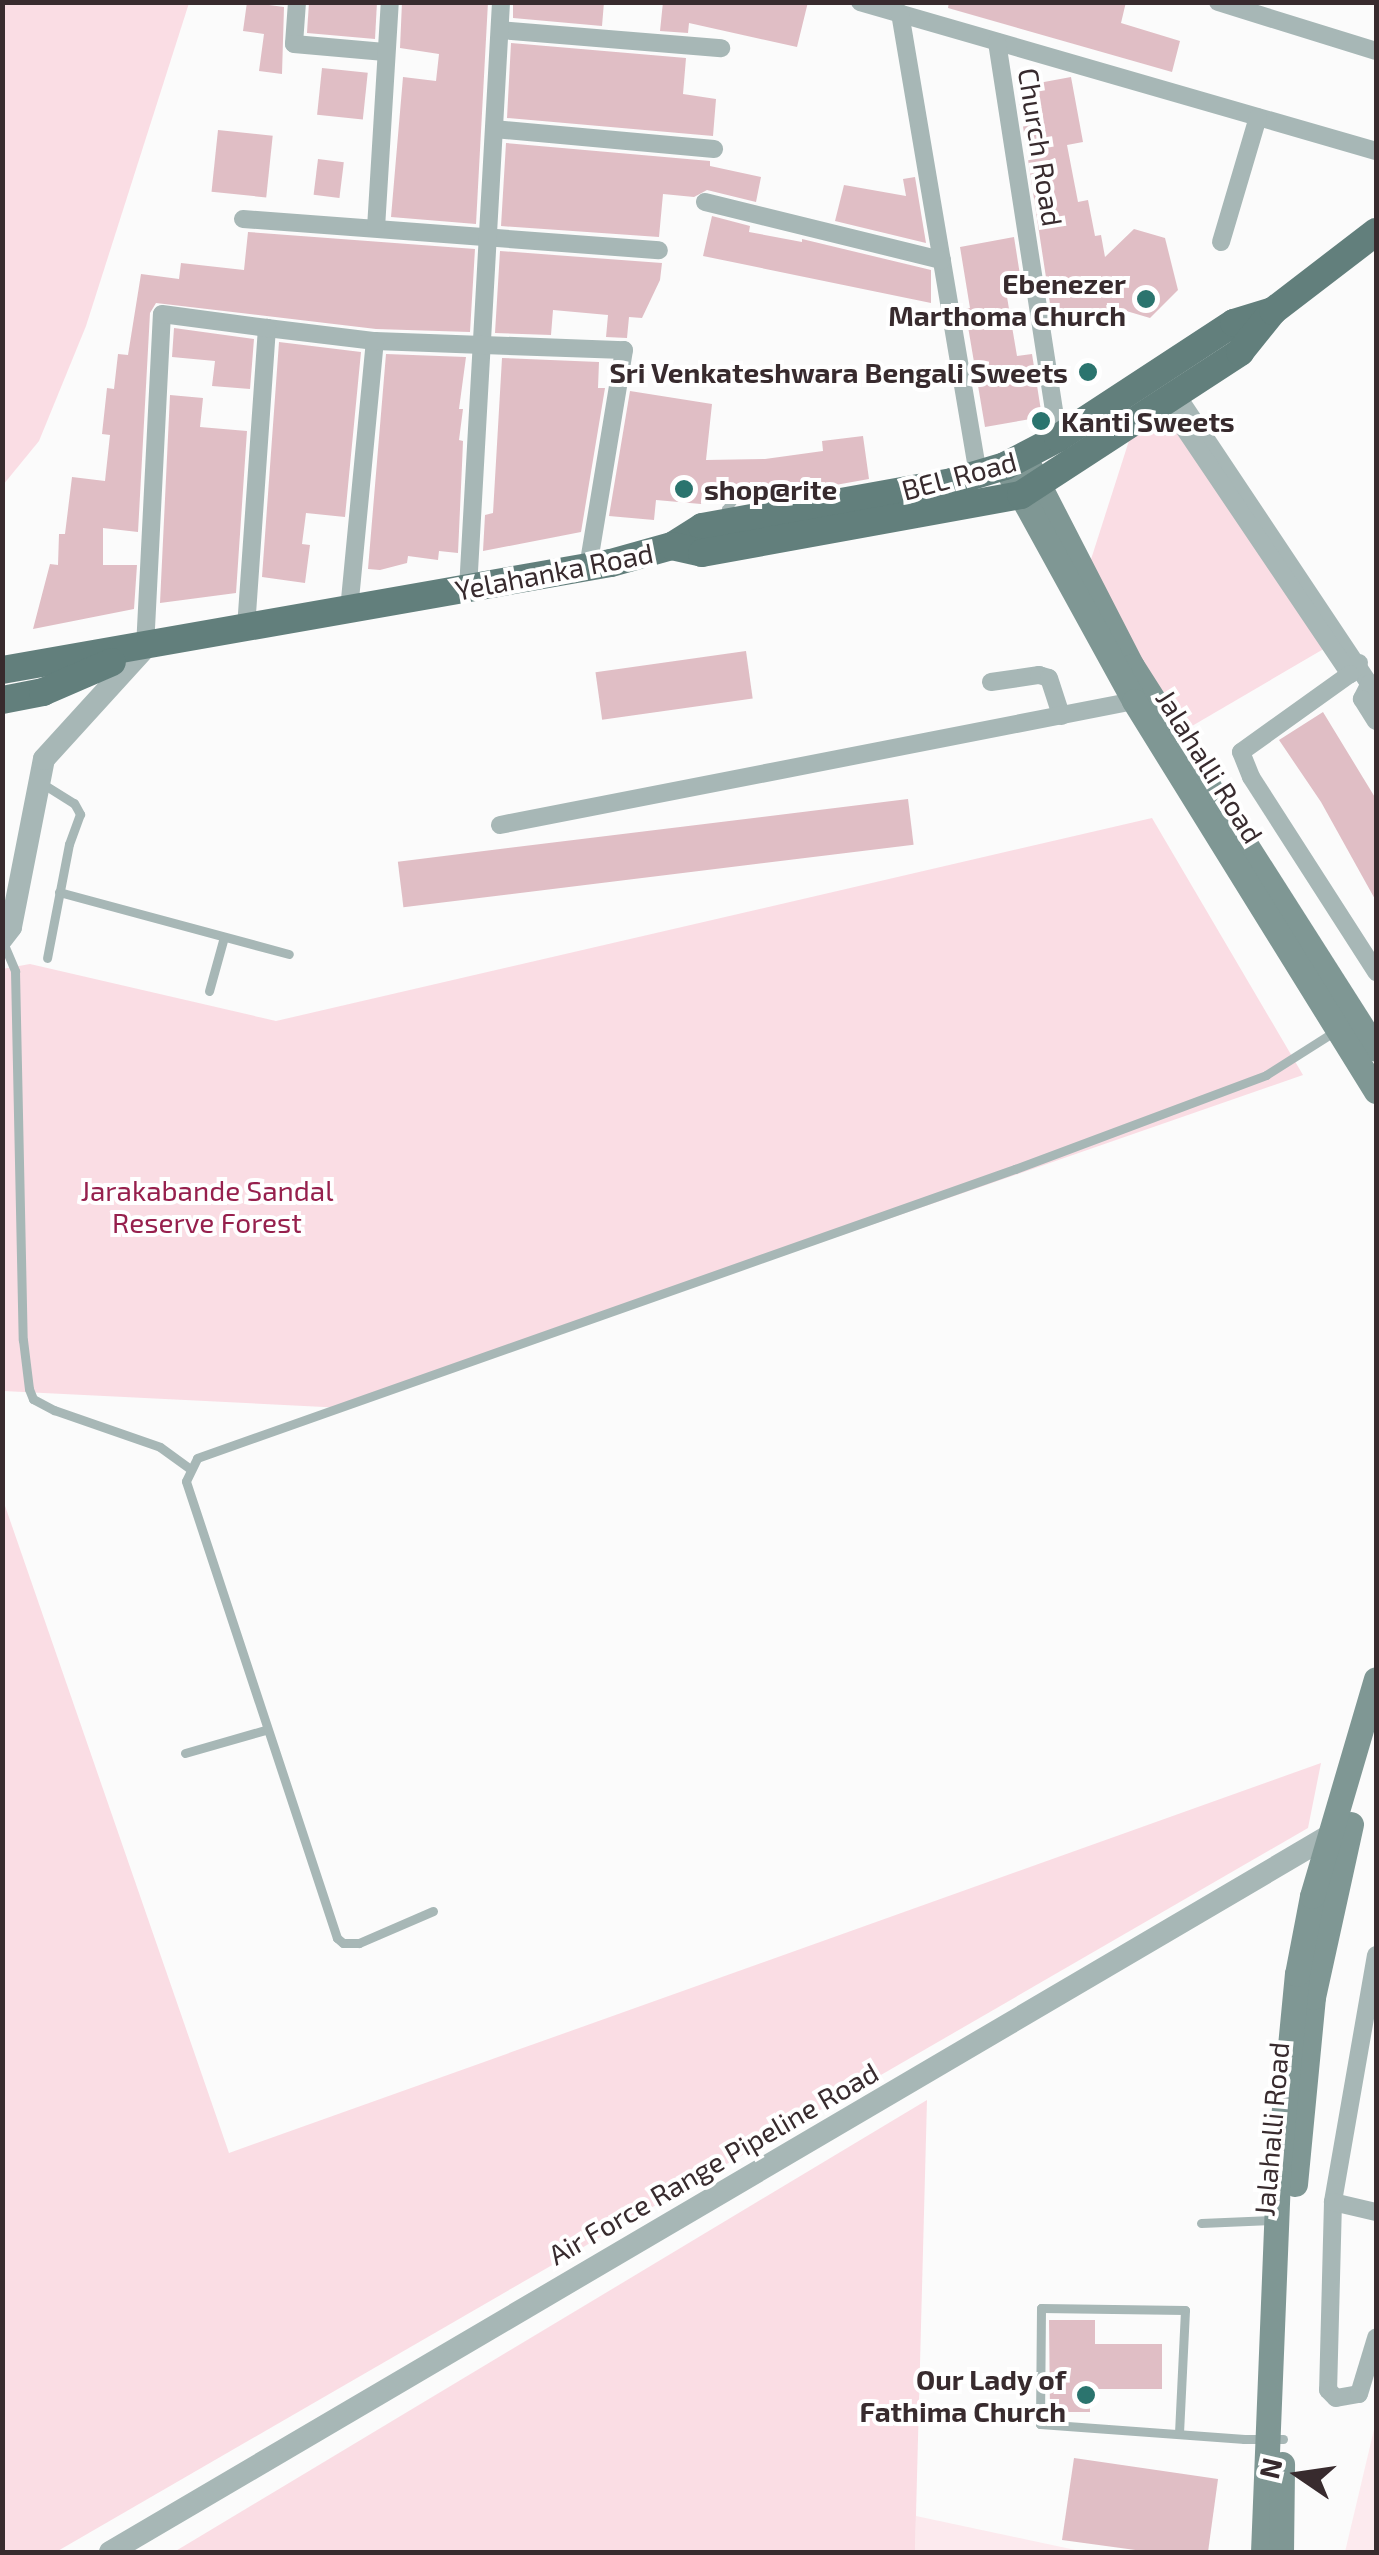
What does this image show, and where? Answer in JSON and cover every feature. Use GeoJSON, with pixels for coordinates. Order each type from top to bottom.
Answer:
{"type":"FeatureCollection","features":[{"type":"Feature","properties":{"kind":"main road","name":"BEL Road"},"geometry":{"type":"LineString","coordinates":[[1030,490],[1240,352],[1273,311],[1376,232]]}},
{"type":"Feature","properties":{"kind":"main road","name":"BEL Road"},"geometry":{"type":"LineString","coordinates":[[672,546],[702,527],[1003,466],[1058,438],[1234,323],[1273,311]]}},
{"type":"Feature","properties":{"kind":"main road","name":"Jalahalli Road"},"geometry":{"type":"LineString","coordinates":[[1003,466],[1030,490],[1132,666],[1376,1049]]}},
{"type":"Feature","properties":{"kind":"main road","name":"Jalahalli Road"},"geometry":{"type":"LineString","coordinates":[[1030,490],[1134,702],[1376,1091]]}},
{"type":"Feature","properties":{"kind":"main road","name":"Yelahanka Road"},"geometry":{"type":"LineString","coordinates":[[2,670],[145,648],[588,567],[672,546],[702,552],[1030,490]]}},
{"type":"Feature","properties":{"kind":"main road","name":"Yelahanka Road"},"geometry":{"type":"LineString","coordinates":[[2,700],[43,692],[145,648]]}},
{"type":"Feature","properties":{"kind":"main road","name":"Jalahalli Road"},"geometry":{"type":"LineString","coordinates":[[1281,2552],[1275,2439],[1301,2106],[1313,1997],[1340,1835],[1376,1679]]}},
{"type":"Feature","properties":{"kind":"main road","name":"Jalahalli Road"},"geometry":{"type":"LineString","coordinates":[[1340,1835],[1376,1717]]}},
{"type":"Feature","properties":{"kind":"main road"},"geometry":{"type":"LineString","coordinates":[[1263,2552],[1275,2439],[1276,2220],[1283,2095],[1297,1974],[1312,1896],[1340,1835]]}},
{"type":"Feature","properties":{"kind":"street"},"geometry":{"type":"LineString","coordinates":[[297,2],[294,44],[386,52]]}},
{"type":"Feature","properties":{"kind":"street"},"geometry":{"type":"LineString","coordinates":[[376,228],[390,2]]}},
{"type":"Feature","properties":{"kind":"street"},"geometry":{"type":"LineString","coordinates":[[468,588],[501,2]]}},
{"type":"Feature","properties":{"kind":"street"},"geometry":{"type":"LineString","coordinates":[[860,2],[1376,151]]}},
{"type":"Feature","properties":{"kind":"street"},"geometry":{"type":"LineString","coordinates":[[1218,2],[1376,51]]}},
{"type":"Feature","properties":{"kind":"street"},"geometry":{"type":"LineString","coordinates":[[900,13],[942,260],[1003,466]]}},
{"type":"Feature","properties":{"kind":"street"},"geometry":{"type":"LineString","coordinates":[[500,30],[720,48]]}},
{"type":"Feature","properties":{"kind":"street","name":"Church Road"},"geometry":{"type":"LineString","coordinates":[[997,42],[1058,438]]}},
{"type":"Feature","properties":{"kind":"street"},"geometry":{"type":"LineString","coordinates":[[1221,242],[1258,117]]}},
{"type":"Feature","properties":{"kind":"street"},"geometry":{"type":"LineString","coordinates":[[494,129],[714,149]]}},
{"type":"Feature","properties":{"kind":"street"},"geometry":{"type":"LineString","coordinates":[[704,202],[942,260]]}},
{"type":"Feature","properties":{"kind":"street"},"geometry":{"type":"LineString","coordinates":[[242,219],[659,250]]}},
{"type":"Feature","properties":{"kind":"street"},"geometry":{"type":"LineString","coordinates":[[2,939],[10,927],[44,759],[145,648],[162,314],[375,341],[624,350],[588,567]]}},
{"type":"Feature","properties":{"kind":"street"},"geometry":{"type":"LineString","coordinates":[[246,628],[267,328]]}},
{"type":"Feature","properties":{"kind":"street"},"geometry":{"type":"LineString","coordinates":[[349,610],[375,341]]}},
{"type":"Feature","properties":{"kind":"street"},"geometry":{"type":"LineString","coordinates":[[1170,397],[1354,669],[1374,688],[1362,699],[1376,720]]}},
{"type":"Feature","properties":{"kind":"street"},"geometry":{"type":"LineString","coordinates":[[1354,669],[1241,752],[1252,776],[1376,972]]}},
{"type":"Feature","properties":{"kind":"street"},"geometry":{"type":"LineString","coordinates":[[991,682],[1038,674],[1049,678],[1062,716]]}},
{"type":"Feature","properties":{"kind":"street"},"geometry":{"type":"LineString","coordinates":[[500,825],[1134,702]]}},
{"type":"Feature","properties":{"kind":"street","name":"Air Force Range Pipeline Road"},"geometry":{"type":"LineString","coordinates":[[110,2552],[1340,1835]]}},
{"type":"Feature","properties":{"kind":"street"},"geometry":{"type":"LineString","coordinates":[[1376,1955],[1333,2202],[1328,2390],[1336,2398],[1358,2394],[1376,2338]]}},
{"type":"Feature","properties":{"kind":"street"},"geometry":{"type":"LineString","coordinates":[[1333,2202],[1376,2212]]}},
{"type":"Feature","properties":{"kind":"lane"},"geometry":{"type":"LineString","coordinates":[[40,782],[74,803],[80,814],[59,892],[47,958]]}},
{"type":"Feature","properties":{"kind":"lane"},"geometry":{"type":"LineString","coordinates":[[59,892],[289,954]]}},
{"type":"Feature","properties":{"kind":"lane"},"geometry":{"type":"LineString","coordinates":[[209,991],[224,937]]}},
{"type":"Feature","properties":{"kind":"lane"},"geometry":{"type":"LineString","coordinates":[[2,939],[15,971],[23,1340],[32,1398],[54,1410],[160,1447],[189,1468]]}},
{"type":"Feature","properties":{"kind":"lane"},"geometry":{"type":"LineString","coordinates":[[433,1911],[358,1943],[336,1938],[264,1730],[186,1482],[189,1468],[198,1458],[1014,1169],[1266,1075],[1340,1029]]}},
{"type":"Feature","properties":{"kind":"lane"},"geometry":{"type":"LineString","coordinates":[[185,1752],[264,1730]]}},
{"type":"Feature","properties":{"kind":"lane"},"geometry":{"type":"LineString","coordinates":[[1201,2224],[1276,2220]]}},
{"type":"Feature","properties":{"kind":"lane"},"geometry":{"type":"LineString","coordinates":[[1179,2433],[1185,2310],[1042,2308],[1040,2424],[1179,2433],[1275,2439]]}},
{"type":"Feature","properties":{"kind":"shaded area"},"geometry":{"type":"Polygon","coordinates":[[[1376,2421],[1376,2552],[1345,2552],[1376,2421]]]}},
{"type":"Feature","properties":{"kind":"shaded area"},"geometry":{"type":"Polygon","coordinates":[[[916,2516],[1085,2552],[915,2552],[916,2516]]]}},
{"type":"Feature","properties":{"kind":"green space"},"geometry":{"type":"Polygon","coordinates":[[[3,2],[189,3],[86,326],[39,441],[3,485],[3,2]]]}},
{"type":"Feature","properties":{"kind":"green space"},"geometry":{"type":"Polygon","coordinates":[[[1160,406],[1327,647],[1180,733],[1086,575],[1134,425],[1160,406]]]}},
{"type":"Feature","properties":{"kind":"green space","name":"Jarakabande Sandal Reserve Forest"},"geometry":{"type":"Polygon","coordinates":[[[1152,818],[1303,1075],[344,1408],[3,1391],[2,969],[30,964],[276,1021],[1152,818]]]}},
{"type":"Feature","properties":{"kind":"green space"},"geometry":{"type":"Polygon","coordinates":[[[3,1500],[229,2153],[1321,1763],[1308,1828],[56,2552],[3,2552],[3,1500]]]}},
{"type":"Feature","properties":{"kind":"green space"},"geometry":{"type":"Polygon","coordinates":[[[927,2100],[915,2552],[174,2552],[927,2100]]]}},
{"type":"Feature","properties":{"kind":"building"},"geometry":{"type":"Polygon","coordinates":[[[247,2],[284,7],[282,74],[259,71],[264,34],[243,31],[247,2]]]}},
{"type":"Feature","properties":{"kind":"building"},"geometry":{"type":"Polygon","coordinates":[[[309,2],[377,2],[375,39],[307,33],[309,2]]]}},
{"type":"Feature","properties":{"kind":"building"},"geometry":{"type":"Polygon","coordinates":[[[402,2],[488,2],[476,224],[391,217],[403,77],[436,81],[439,54],[400,48],[402,2]]]}},
{"type":"Feature","properties":{"kind":"building"},"geometry":{"type":"Polygon","coordinates":[[[513,2],[604,2],[602,26],[513,18],[513,2]]]}},
{"type":"Feature","properties":{"kind":"building"},"geometry":{"type":"Polygon","coordinates":[[[663,2],[808,2],[797,47],[689,23],[688,33],[660,31],[663,2]]]}},
{"type":"Feature","properties":{"kind":"building"},"geometry":{"type":"Polygon","coordinates":[[[949,2],[1126,2],[1121,23],[1180,41],[1172,72],[948,8],[949,2]]]}},
{"type":"Feature","properties":{"kind":"building"},"geometry":{"type":"Polygon","coordinates":[[[511,43],[686,58],[683,94],[716,99],[713,136],[507,118],[511,43]]]}},
{"type":"Feature","properties":{"kind":"building"},"geometry":{"type":"Polygon","coordinates":[[[322,68],[368,73],[363,120],[317,115],[322,68]]]}},
{"type":"Feature","properties":{"kind":"building"},"geometry":{"type":"Polygon","coordinates":[[[1071,77],[1083,142],[1067,145],[1078,202],[1088,200],[1095,236],[1101,235],[1105,257],[1134,229],[1165,238],[1178,290],[1150,318],[1106,305],[1109,319],[1054,330],[1017,87],[1071,77]]]}},
{"type":"Feature","properties":{"kind":"building"},"geometry":{"type":"Polygon","coordinates":[[[218,130],[273,136],[266,197],[212,192],[218,130]]]}},
{"type":"Feature","properties":{"kind":"building"},"geometry":{"type":"Polygon","coordinates":[[[506,143],[710,161],[710,166],[761,177],[756,202],[707,190],[694,197],[663,194],[659,237],[501,226],[506,143]]]}},
{"type":"Feature","properties":{"kind":"building"},"geometry":{"type":"Polygon","coordinates":[[[318,159],[344,162],[339,198],[314,195],[318,159]]]}},
{"type":"Feature","properties":{"kind":"building"},"geometry":{"type":"Polygon","coordinates":[[[915,177],[926,243],[835,221],[844,185],[906,196],[903,179],[915,177]]]}},
{"type":"Feature","properties":{"kind":"building"},"geometry":{"type":"Polygon","coordinates":[[[712,216],[750,226],[749,232],[802,239],[931,270],[931,303],[703,256],[712,216]]]}},
{"type":"Feature","properties":{"kind":"building"},"geometry":{"type":"Polygon","coordinates":[[[248,232],[475,249],[470,332],[376,329],[156,303],[150,313],[138,532],[103,528],[103,565],[137,565],[134,609],[33,629],[50,564],[58,565],[59,534],[65,534],[72,477],[105,481],[110,435],[102,434],[107,388],[114,389],[118,354],[128,355],[141,274],[179,279],[181,263],[244,270],[248,232]]]}},
{"type":"Feature","properties":{"kind":"building"},"geometry":{"type":"Polygon","coordinates":[[[1014,237],[1023,294],[1007,297],[1017,356],[1032,354],[1042,417],[985,427],[965,309],[970,308],[960,247],[1014,237]]]}},
{"type":"Feature","properties":{"kind":"building"},"geometry":{"type":"Polygon","coordinates":[[[500,251],[662,263],[660,280],[642,318],[629,317],[627,338],[606,337],[608,315],[553,310],[551,335],[495,333],[500,251]]]}},
{"type":"Feature","properties":{"kind":"building"},"geometry":{"type":"Polygon","coordinates":[[[174,328],[254,339],[250,389],[212,386],[215,361],[172,357],[174,328]]]}},
{"type":"Feature","properties":{"kind":"building"},"geometry":{"type":"Polygon","coordinates":[[[279,342],[361,352],[345,517],[306,513],[302,544],[310,545],[305,583],[262,577],[279,342]]]}},
{"type":"Feature","properties":{"kind":"building"},"geometry":{"type":"Polygon","coordinates":[[[386,354],[466,357],[459,409],[463,409],[459,440],[463,441],[458,553],[439,551],[438,560],[408,556],[407,563],[380,570],[368,569],[386,354]]]}},
{"type":"Feature","properties":{"kind":"building"},"geometry":{"type":"Polygon","coordinates":[[[502,358],[599,362],[598,388],[605,388],[581,532],[483,551],[485,515],[493,513],[502,358]]]}},
{"type":"Feature","properties":{"kind":"building"},"geometry":{"type":"Polygon","coordinates":[[[630,391],[712,404],[706,460],[765,459],[823,451],[822,441],[863,436],[869,479],[785,494],[761,488],[703,492],[701,504],[656,500],[654,520],[609,516],[630,391]]]}},
{"type":"Feature","properties":{"kind":"building"},"geometry":{"type":"Polygon","coordinates":[[[170,395],[203,398],[200,427],[247,431],[236,593],[160,603],[170,395]]]}},
{"type":"Feature","properties":{"kind":"building"},"geometry":{"type":"Polygon","coordinates":[[[746,651],[753,699],[602,720],[595,672],[746,651]]]}},
{"type":"Feature","properties":{"kind":"building"},"geometry":{"type":"Polygon","coordinates":[[[1323,712],[1376,799],[1376,901],[1321,802],[1279,740],[1323,712]]]}},
{"type":"Feature","properties":{"kind":"building"},"geometry":{"type":"Polygon","coordinates":[[[908,799],[914,845],[403,907],[398,862],[908,799]]]}},
{"type":"Feature","properties":{"kind":"building"},"geometry":{"type":"Polygon","coordinates":[[[1049,2320],[1095,2320],[1095,2344],[1162,2344],[1162,2389],[1090,2389],[1090,2412],[1050,2412],[1049,2320]]]}},
{"type":"Feature","properties":{"kind":"building"},"geometry":{"type":"Polygon","coordinates":[[[1074,2458],[1218,2479],[1208,2552],[1150,2552],[1062,2540],[1074,2458]]]}},
{"type":"Feature","properties":{"kind":"place","name":"Ebenezer Marthoma Church"},"geometry":{"type":"Point","coordinates":[1146,299]}},
{"type":"Feature","properties":{"kind":"place","name":"Sri Venkateshwara Bengali Sweets"},"geometry":{"type":"Point","coordinates":[1088,372]}},
{"type":"Feature","properties":{"kind":"place","name":"Kanti Sweets"},"geometry":{"type":"Point","coordinates":[1041,421]}},
{"type":"Feature","properties":{"kind":"place","name":"shop@rite"},"geometry":{"type":"Point","coordinates":[684,489]}},
{"type":"Feature","properties":{"kind":"place","name":"Our Lady of Fathima Church"},"geometry":{"type":"Point","coordinates":[1086,2395]}}]}
